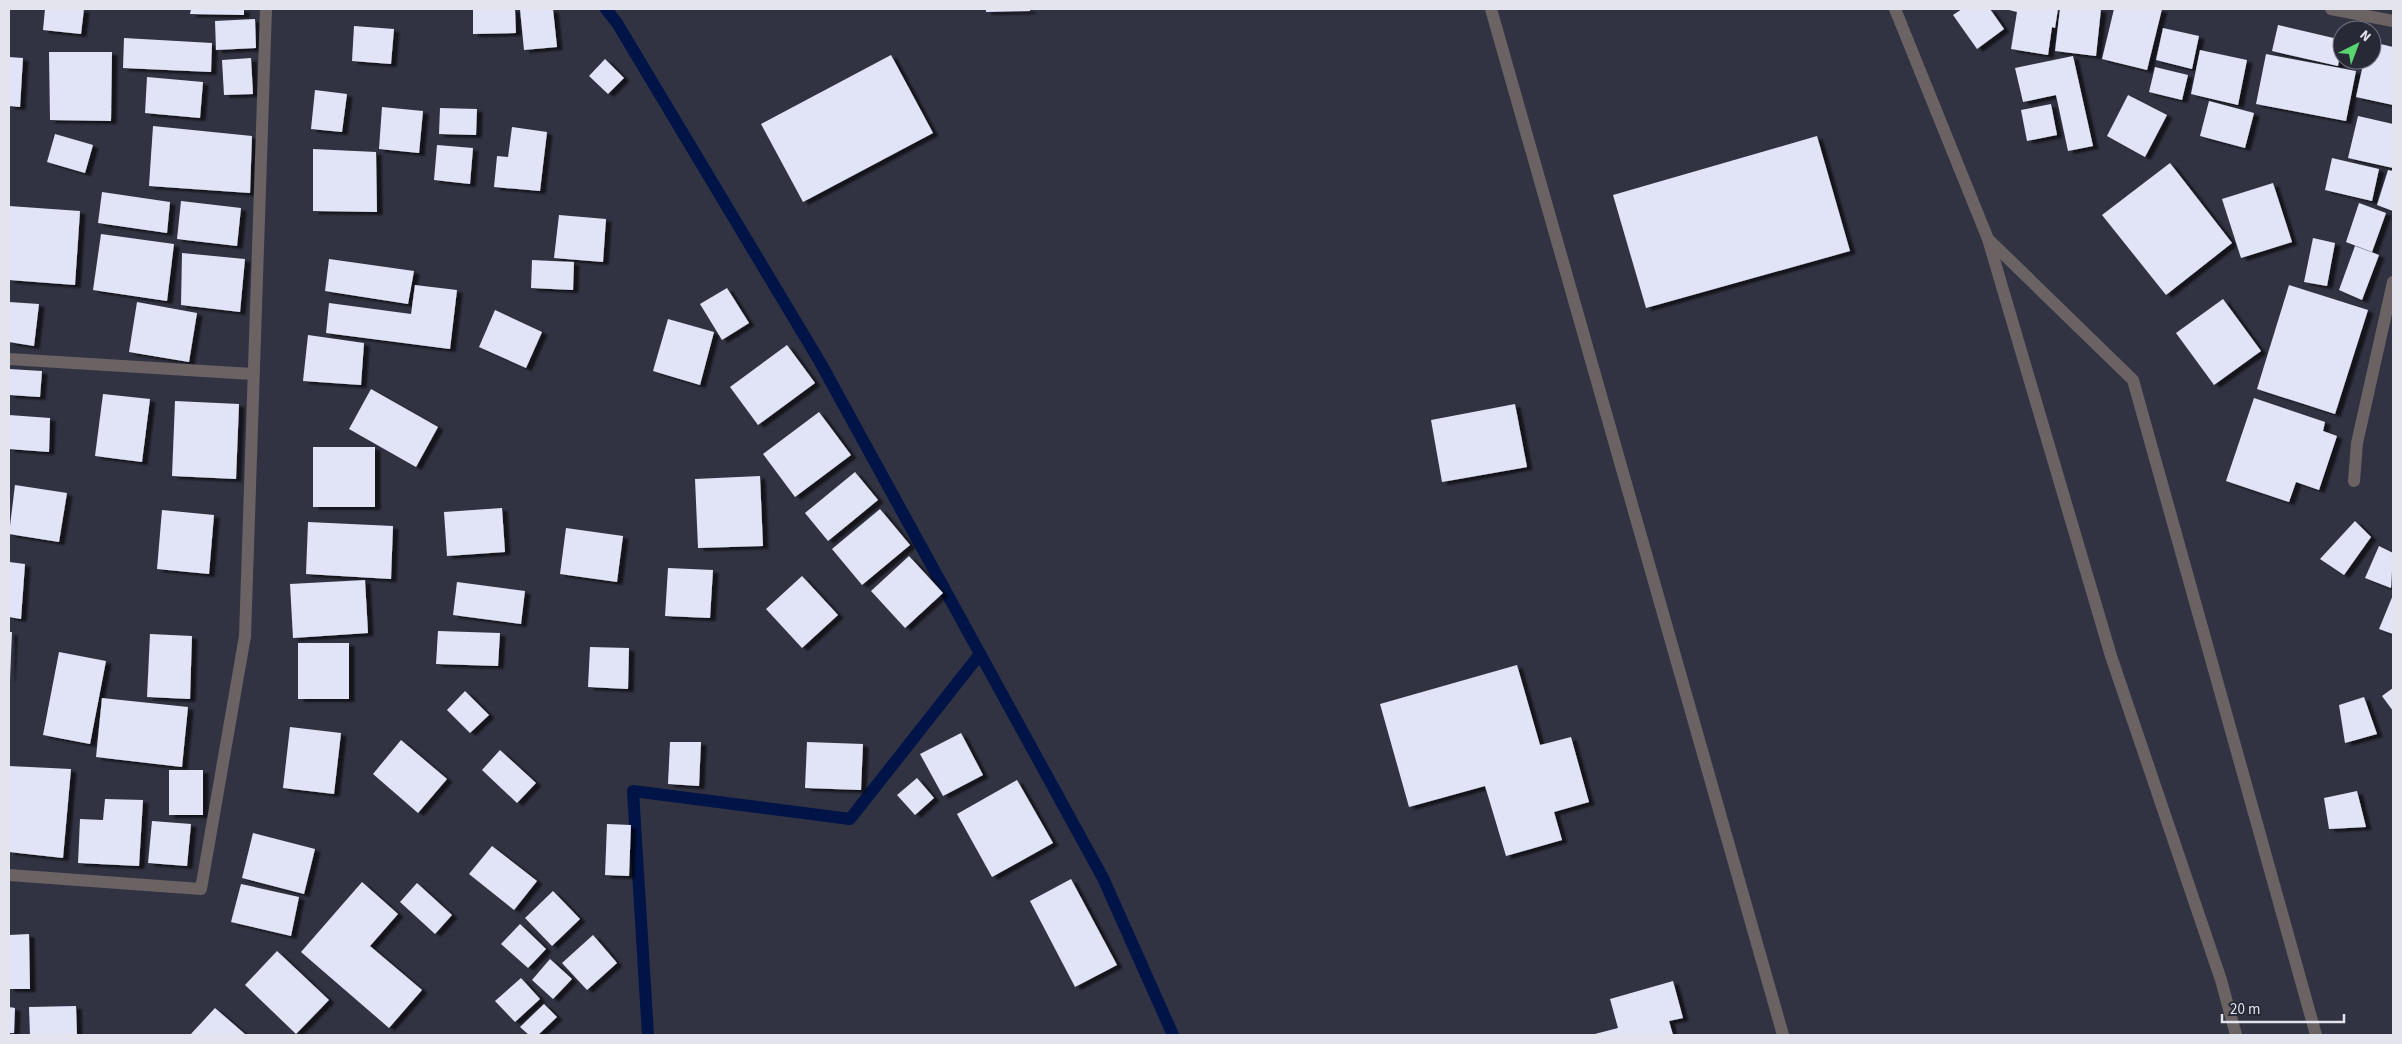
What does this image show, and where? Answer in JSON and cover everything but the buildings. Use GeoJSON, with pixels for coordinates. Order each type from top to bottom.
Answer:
{"type":"FeatureCollection","features":[{"type":"Feature","properties":{"kind":"street"},"geometry":{"type":"LineString","coordinates":[[9,875],[201,890],[245,636],[252,374],[266,9]]}},
{"type":"Feature","properties":{"kind":"street"},"geometry":{"type":"LineString","coordinates":[[1491,9],[1783,1035]]}},
{"type":"Feature","properties":{"kind":"street"},"geometry":{"type":"LineString","coordinates":[[1895,9],[1988,238],[2111,656],[2221,980],[2236,1035]]}},
{"type":"Feature","properties":{"kind":"street"},"geometry":{"type":"LineString","coordinates":[[2331,9],[2393,21]]}},
{"type":"Feature","properties":{"kind":"street"},"geometry":{"type":"LineString","coordinates":[[1988,238],[2133,380],[2316,1035]]}},
{"type":"Feature","properties":{"kind":"street"},"geometry":{"type":"LineString","coordinates":[[2354,481],[2357,444],[2393,282]]}},
{"type":"Feature","properties":{"kind":"street"},"geometry":{"type":"LineString","coordinates":[[9,359],[252,374]]}},
{"type":"Feature","properties":{"kind":"waterway"},"geometry":{"type":"LineString","coordinates":[[606,9],[617,23],[820,362],[1103,878],[1173,1035]]}},
{"type":"Feature","properties":{"kind":"waterway"},"geometry":{"type":"LineString","coordinates":[[648,1035],[633,791],[850,819],[980,654]]}}]}
